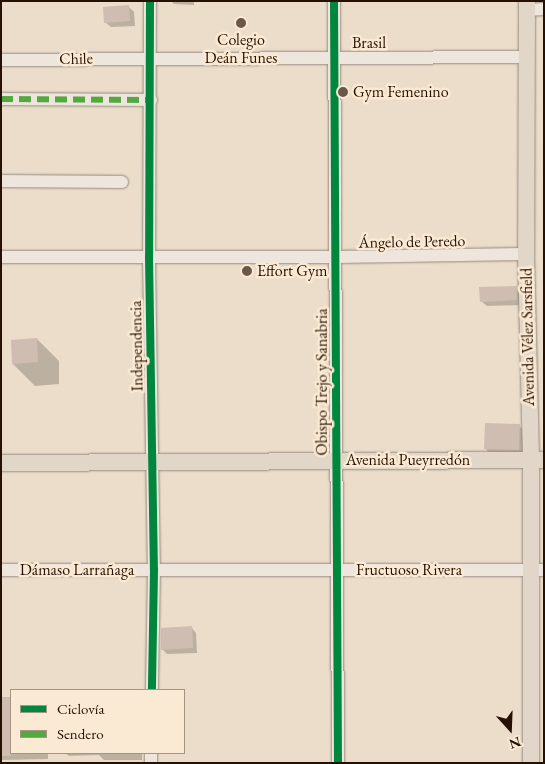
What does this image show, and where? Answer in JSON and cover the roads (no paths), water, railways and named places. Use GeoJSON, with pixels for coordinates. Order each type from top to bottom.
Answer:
{"type":"FeatureCollection","features":[{"type":"Feature","properties":{"kind":"main road","name":"Avenida Vélez Sarsfield"},"geometry":{"type":"LineString","coordinates":[[527,5],[526,254],[537,460],[538,570],[531,763]]}},
{"type":"Feature","properties":{"kind":"main road","name":"Avenida Pueyrredón"},"geometry":{"type":"LineString","coordinates":[[1,463],[537,460]]}},
{"type":"Feature","properties":{"kind":"street","name":"Independencia"},"geometry":{"type":"LineString","coordinates":[[150,1],[149,257],[154,570],[152,689]]}},
{"type":"Feature","properties":{"kind":"street","name":"Obispo Trejo y Sanabria"},"geometry":{"type":"LineString","coordinates":[[334,1],[338,763]]}},
{"type":"Feature","properties":{"kind":"street"},"geometry":{"type":"LineString","coordinates":[[527,5],[544,9]]}},
{"type":"Feature","properties":{"kind":"street","name":"Brasil"},"geometry":{"type":"LineString","coordinates":[[151,58],[527,57]]}},
{"type":"Feature","properties":{"kind":"street","name":"Chile"},"geometry":{"type":"LineString","coordinates":[[1,60],[151,58]]}},
{"type":"Feature","properties":{"kind":"street"},"geometry":{"type":"LineString","coordinates":[[1,99],[151,100]]}},
{"type":"Feature","properties":{"kind":"street"},"geometry":{"type":"LineString","coordinates":[[1,181],[122,182]]}},
{"type":"Feature","properties":{"kind":"street","name":"Ángelo de Peredo"},"geometry":{"type":"LineString","coordinates":[[1,257],[336,257],[526,254]]}},
{"type":"Feature","properties":{"kind":"street","name":"Dámaso Larrañaga"},"geometry":{"type":"LineString","coordinates":[[1,570],[154,570]]}},
{"type":"Feature","properties":{"kind":"street","name":"Fructuoso Rivera"},"geometry":{"type":"LineString","coordinates":[[154,570],[538,570]]}},
{"type":"Feature","properties":{"kind":"place","name":"Colegio Deán Funes"},"geometry":{"type":"Point","coordinates":[241,23]}},
{"type":"Feature","properties":{"kind":"place","name":"Gym Femenino"},"geometry":{"type":"Point","coordinates":[343,92]}},
{"type":"Feature","properties":{"kind":"place","name":"Effort Gym"},"geometry":{"type":"Point","coordinates":[247,271]}}]}
